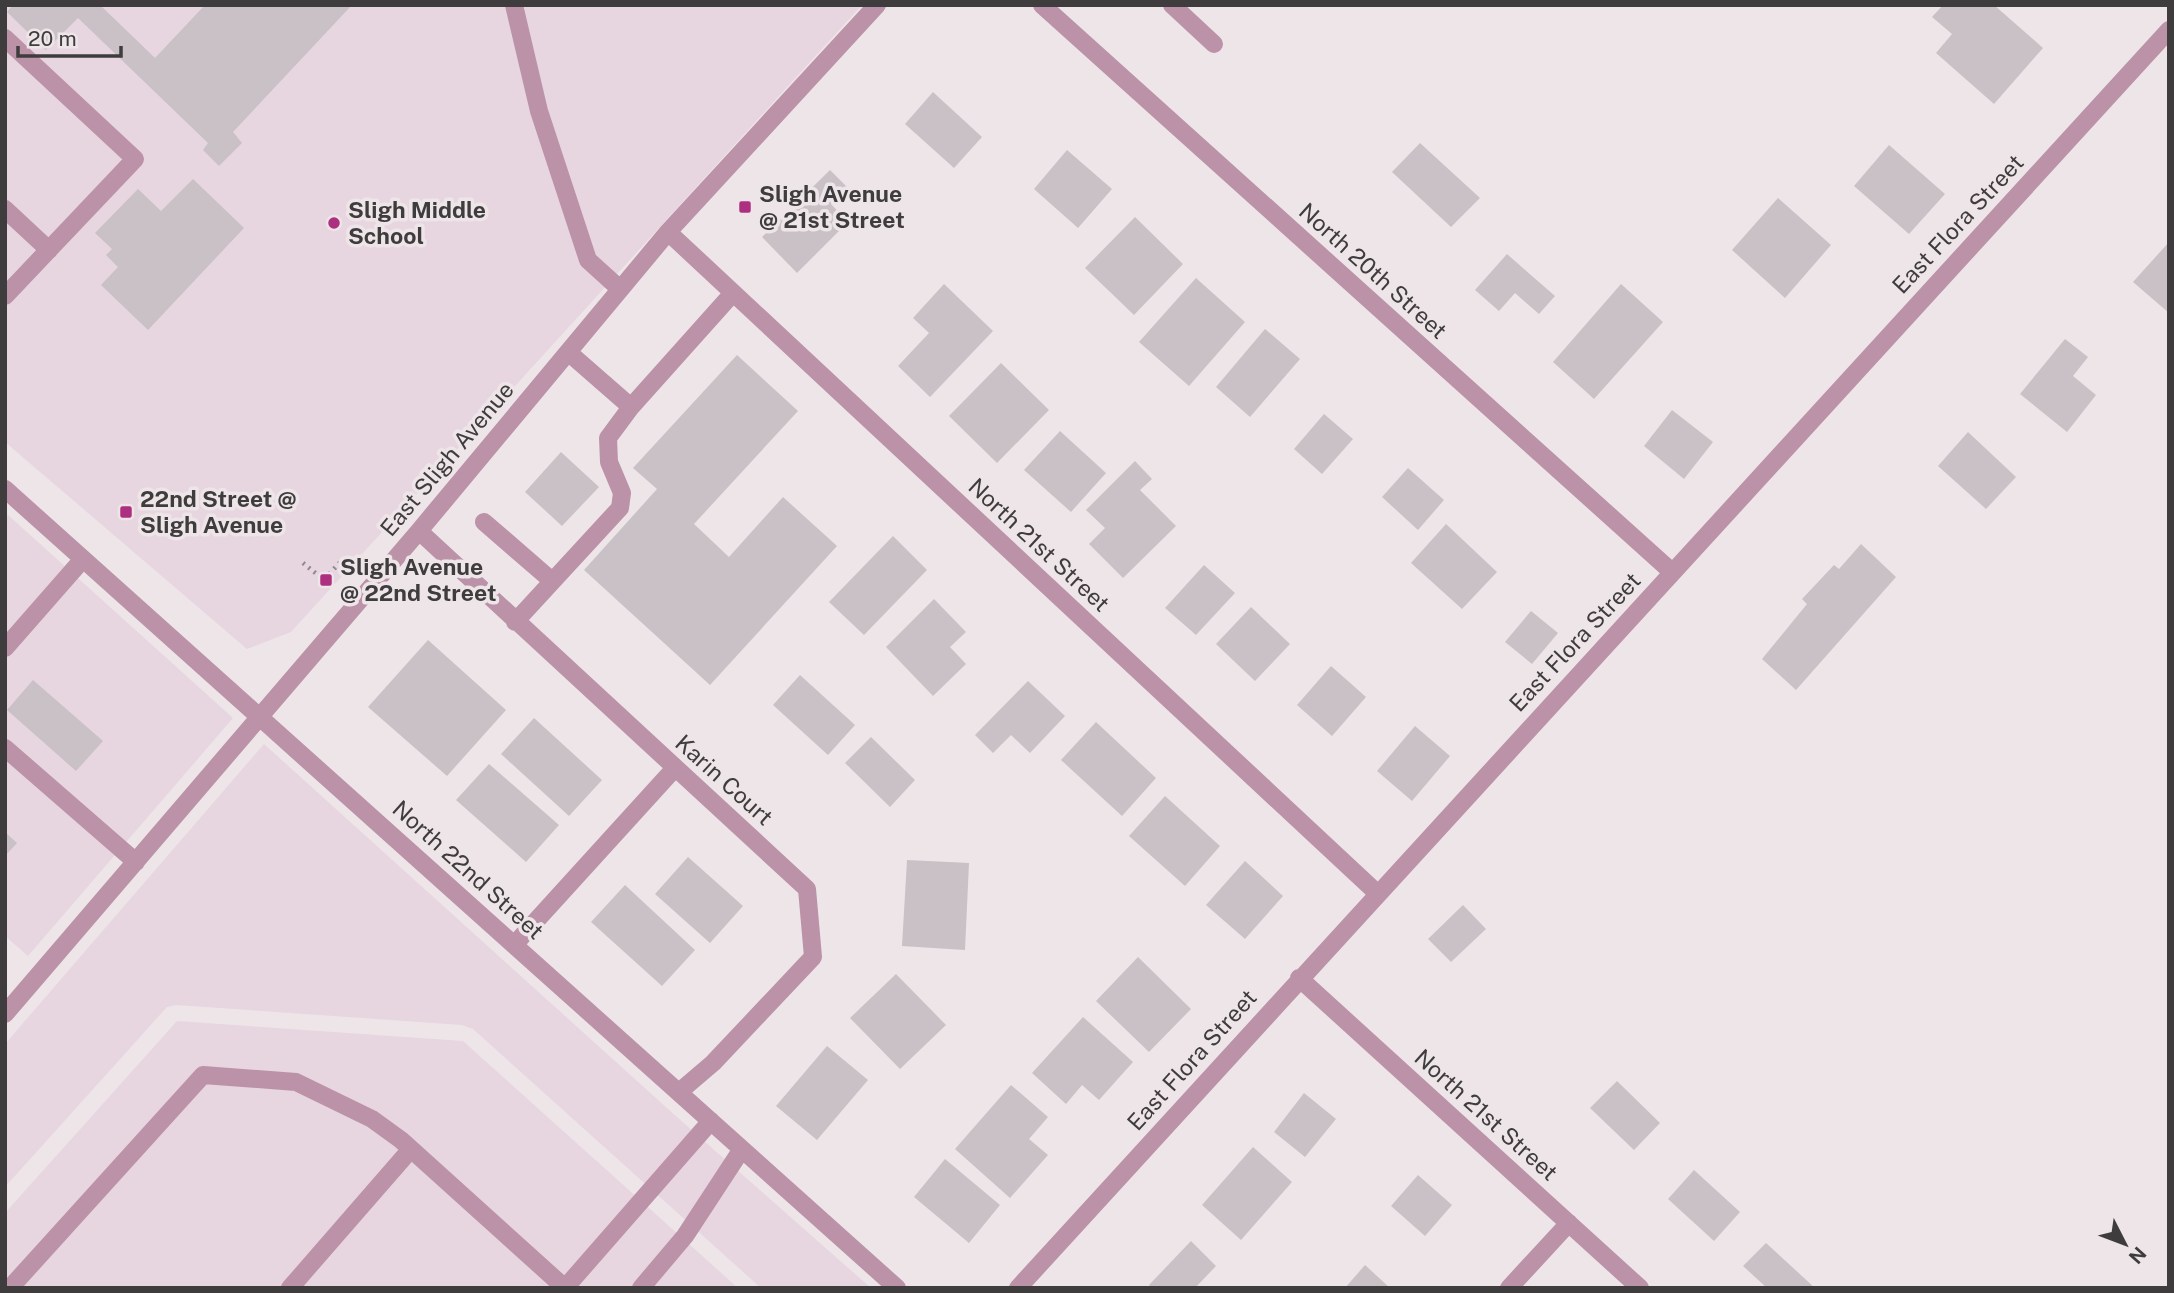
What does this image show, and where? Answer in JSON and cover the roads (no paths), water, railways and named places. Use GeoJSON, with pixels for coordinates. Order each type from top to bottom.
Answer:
{"type":"FeatureCollection","features":[{"type":"Feature","properties":{"kind":"street"},"geometry":{"type":"LineString","coordinates":[[514,5],[539,111],[587,260],[620,289]]}},
{"type":"Feature","properties":{"kind":"street","name":"East Sligh Avenue"},"geometry":{"type":"LineString","coordinates":[[5,1014],[419,531],[668,232],[877,5]]}},
{"type":"Feature","properties":{"kind":"street","name":"North 20th Street"},"geometry":{"type":"LineString","coordinates":[[1042,5],[1672,572]]}},
{"type":"Feature","properties":{"kind":"street"},"geometry":{"type":"LineString","coordinates":[[1172,5],[1214,44]]}},
{"type":"Feature","properties":{"kind":"street","name":"East Flora Street"},"geometry":{"type":"LineString","coordinates":[[1018,1288],[2169,30]]}},
{"type":"Feature","properties":{"kind":"street"},"geometry":{"type":"LineString","coordinates":[[5,38],[135,159],[5,296]]}},
{"type":"Feature","properties":{"kind":"street"},"geometry":{"type":"LineString","coordinates":[[5,209],[49,250]]}},
{"type":"Feature","properties":{"kind":"street","name":"North 21st Street"},"geometry":{"type":"LineString","coordinates":[[668,232],[1377,893]]}},
{"type":"Feature","properties":{"kind":"street"},"geometry":{"type":"LineString","coordinates":[[515,622],[620,508],[622,493],[609,462],[608,438],[631,407],[733,293]]}},
{"type":"Feature","properties":{"kind":"street"},"geometry":{"type":"LineString","coordinates":[[568,352],[631,407]]}},
{"type":"Feature","properties":{"kind":"street","name":"North 22nd Street"},"geometry":{"type":"LineString","coordinates":[[6,491],[897,1288]]}},
{"type":"Feature","properties":{"kind":"street"},"geometry":{"type":"LineString","coordinates":[[484,522],[551,580]]}},
{"type":"Feature","properties":{"kind":"street","name":"Karin Court"},"geometry":{"type":"LineString","coordinates":[[419,531],[807,889],[813,957],[713,1063],[679,1092]]}},
{"type":"Feature","properties":{"kind":"street"},"geometry":{"type":"LineString","coordinates":[[5,648],[83,559]]}},
{"type":"Feature","properties":{"kind":"street"},"geometry":{"type":"LineString","coordinates":[[5,748],[136,862]]}},
{"type":"Feature","properties":{"kind":"street"},"geometry":{"type":"LineString","coordinates":[[514,945],[674,768]]}},
{"type":"Feature","properties":{"kind":"street","name":"North 21st Street"},"geometry":{"type":"LineString","coordinates":[[1299,978],[1640,1288]]}},
{"type":"Feature","properties":{"kind":"street"},"geometry":{"type":"LineString","coordinates":[[10,1288],[204,1075],[296,1082],[372,1119],[411,1149],[565,1288],[711,1121]]}},
{"type":"Feature","properties":{"kind":"street"},"geometry":{"type":"LineString","coordinates":[[290,1288],[411,1149]]}},
{"type":"Feature","properties":{"kind":"street"},"geometry":{"type":"LineString","coordinates":[[641,1288],[685,1236],[742,1149]]}},
{"type":"Feature","properties":{"kind":"street"},"geometry":{"type":"LineString","coordinates":[[1509,1288],[1569,1223]]}},
{"type":"Feature","properties":{"kind":"place","name":"Sligh Avenue @ 21st Street"},"geometry":{"type":"Point","coordinates":[745,207]}},
{"type":"Feature","properties":{"kind":"place","name":"Sligh Middle School"},"geometry":{"type":"Point","coordinates":[334,223]}},
{"type":"Feature","properties":{"kind":"place","name":"22nd Street @ Sligh Avenue"},"geometry":{"type":"Point","coordinates":[126,512]}},
{"type":"Feature","properties":{"kind":"place","name":"Sligh Avenue @ 22nd Street"},"geometry":{"type":"Point","coordinates":[326,580]}}]}
